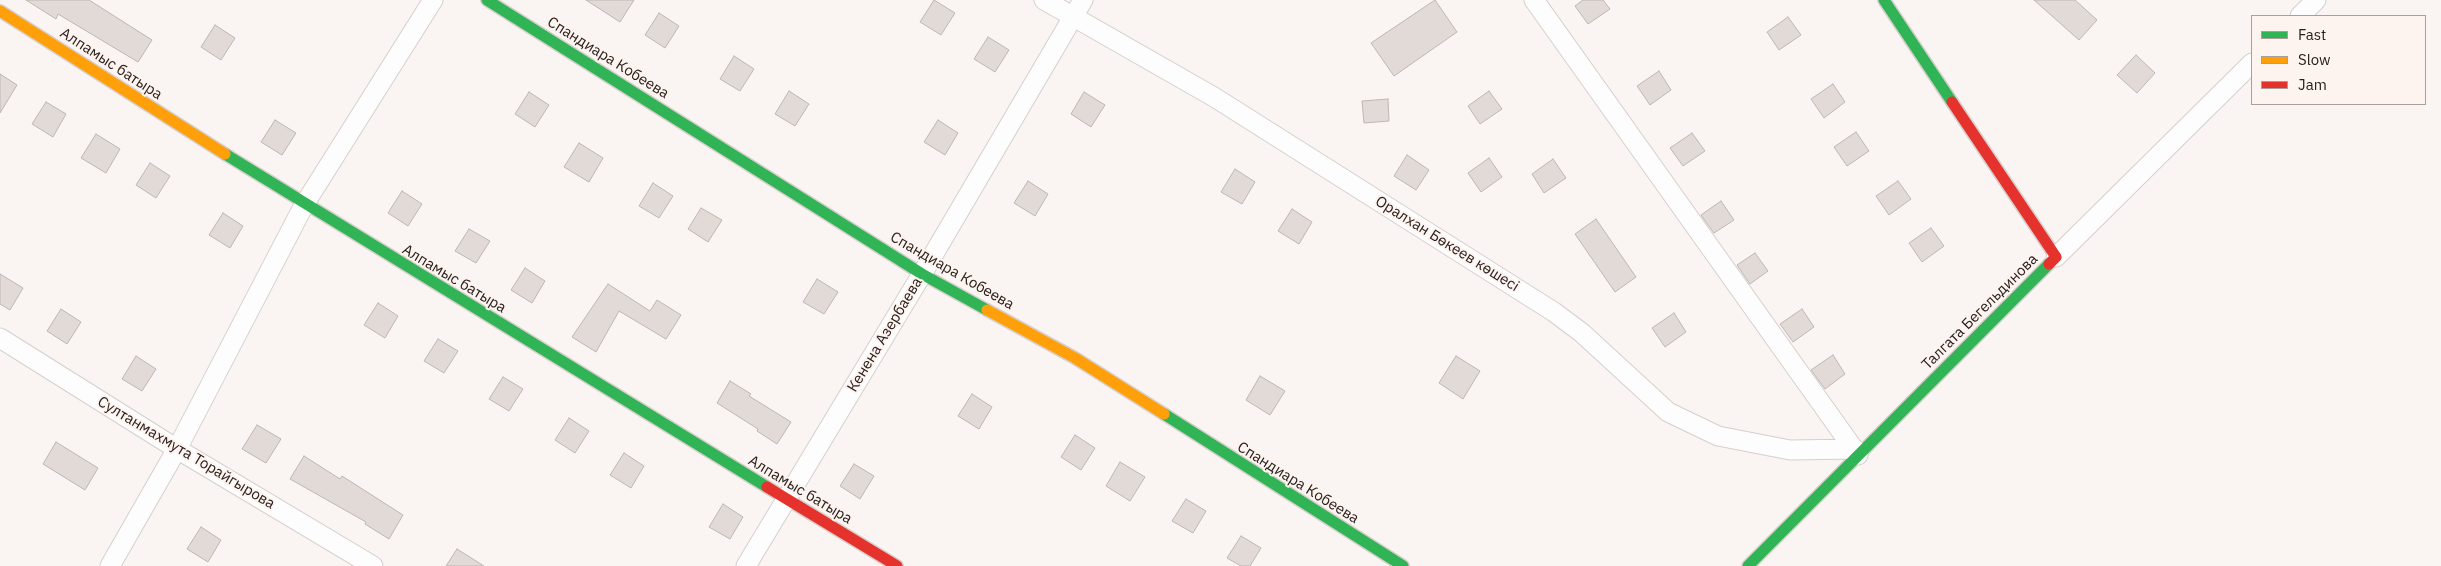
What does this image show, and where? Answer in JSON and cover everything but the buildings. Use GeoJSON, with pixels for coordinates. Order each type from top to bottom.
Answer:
{"type":"FeatureCollection","features":[{"type":"Feature","properties":{"kind":"street"},"geometry":{"type":"LineString","coordinates":[[110,566],[178,449],[304,205],[433,0]]}},
{"type":"Feature","properties":{"kind":"street","name":"Спандиара Кобеева"},"geometry":{"type":"LineString","coordinates":[[487,0],[922,274],[1075,358],[1403,566]]}},
{"type":"Feature","properties":{"kind":"street","name":"Оралхан Бөкеев көшесі"},"geometry":{"type":"LineString","coordinates":[[1044,0],[1214,96],[1554,312],[1582,333],[1668,412],[1718,436],[1790,450],[1856,452]]}},
{"type":"Feature","properties":{"kind":"street","name":"Кенена Азербаева"},"geometry":{"type":"LineString","coordinates":[[746,566],[922,274],[1083,0]]}},
{"type":"Feature","properties":{"kind":"street"},"geometry":{"type":"LineString","coordinates":[[1534,0],[1856,452]]}},
{"type":"Feature","properties":{"kind":"street","name":"Талгата Бегельдинова"},"geometry":{"type":"LineString","coordinates":[[1748,566],[1856,452],[2056,257],[1884,0]]}},
{"type":"Feature","properties":{"kind":"street"},"geometry":{"type":"LineString","coordinates":[[2301,15],[2316,0]]}},
{"type":"Feature","properties":{"kind":"street","name":"Алпамыс батыра"},"geometry":{"type":"LineString","coordinates":[[0,11],[304,205],[897,566]]}},
{"type":"Feature","properties":{"kind":"street"},"geometry":{"type":"LineString","coordinates":[[2056,257],[2251,64]]}},
{"type":"Feature","properties":{"kind":"street","name":"Султанмахмута Торайгырова"},"geometry":{"type":"LineString","coordinates":[[0,338],[178,449],[373,566]]}},
{"type":"Feature","properties":{"kind":"traffic: fast"},"geometry":{"type":"LineString","coordinates":[[487,0],[922,274],[987,310]]}},
{"type":"Feature","properties":{"kind":"traffic: fast"},"geometry":{"type":"LineString","coordinates":[[1884,0],[1952,102]]}},
{"type":"Feature","properties":{"kind":"traffic: fast"},"geometry":{"type":"LineString","coordinates":[[225,154],[767,487]]}},
{"type":"Feature","properties":{"kind":"traffic: fast"},"geometry":{"type":"LineString","coordinates":[[1748,566],[2049,264]]}},
{"type":"Feature","properties":{"kind":"traffic: fast"},"geometry":{"type":"LineString","coordinates":[[1164,414],[1403,566]]}},
{"type":"Feature","properties":{"kind":"traffic: slow"},"geometry":{"type":"LineString","coordinates":[[0,11],[225,154]]}},
{"type":"Feature","properties":{"kind":"traffic: slow"},"geometry":{"type":"LineString","coordinates":[[987,310],[1075,358],[1164,414]]}},
{"type":"Feature","properties":{"kind":"traffic: jam"},"geometry":{"type":"LineString","coordinates":[[1952,102],[2056,257],[2049,264]]}},
{"type":"Feature","properties":{"kind":"traffic: jam"},"geometry":{"type":"LineString","coordinates":[[767,487],[897,566]]}}]}
